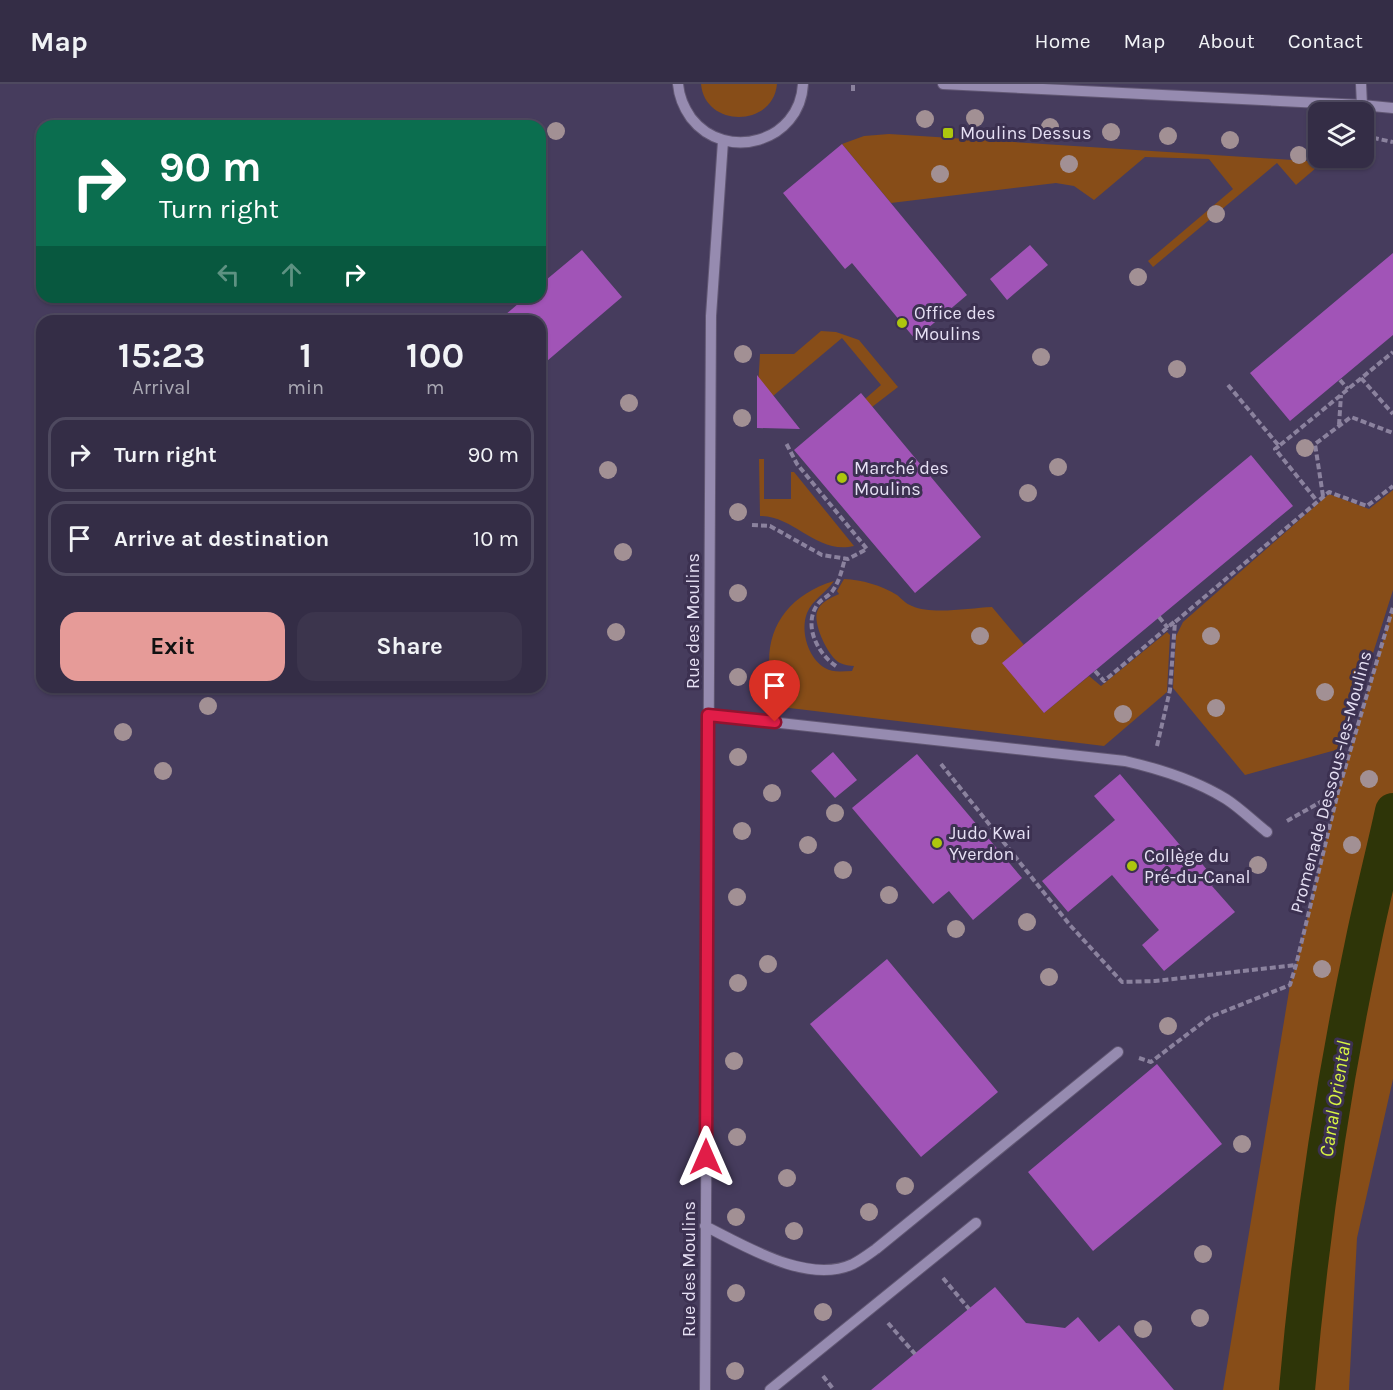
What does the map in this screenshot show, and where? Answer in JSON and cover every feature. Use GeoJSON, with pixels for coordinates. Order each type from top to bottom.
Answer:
{"type":"FeatureCollection","features":[{"type":"Feature","properties":{"kind":"street"},"geometry":{"type":"LineString","coordinates":[[678,84],[678,91],[685,109],[700,129],[723,141],[743,143],[763,139],[781,128],[795,113],[803,84]]}},
{"type":"Feature","properties":{"kind":"street"},"geometry":{"type":"LineString","coordinates":[[943,84],[1308,106]]}},
{"type":"Feature","properties":{"kind":"street"},"geometry":{"type":"LineString","coordinates":[[1361,84],[1361,102]]}},
{"type":"Feature","properties":{"kind":"street"},"geometry":{"type":"LineString","coordinates":[[1374,109],[1393,108]]}},
{"type":"Feature","properties":{"kind":"street","name":"Rue des Moulins"},"geometry":{"type":"LineString","coordinates":[[705,1390],[711,316],[723,141]]}},
{"type":"Feature","properties":{"kind":"street"},"geometry":{"type":"LineString","coordinates":[[708,715],[1125,761],[1172,773],[1227,800],[1266,832]]}},
{"type":"Feature","properties":{"kind":"street"},"geometry":{"type":"LineString","coordinates":[[705,1226],[783,1263],[807,1270],[824,1270],[851,1265],[876,1250],[1118,1052]]}},
{"type":"Feature","properties":{"kind":"street"},"geometry":{"type":"LineString","coordinates":[[770,1390],[976,1223]]}},
{"type":"Feature","properties":{"kind":"path"},"geometry":{"type":"LineString","coordinates":[[853,84],[853,91]]}},
{"type":"Feature","properties":{"kind":"path"},"geometry":{"type":"LineString","coordinates":[[1374,138],[1393,142]]}},
{"type":"Feature","properties":{"kind":"path"},"geometry":{"type":"LineString","coordinates":[[1317,501],[1275,449],[1393,352]]}},
{"type":"Feature","properties":{"kind":"path"},"geometry":{"type":"LineString","coordinates":[[1361,378],[1393,414]]}},
{"type":"Feature","properties":{"kind":"path"},"geometry":{"type":"LineString","coordinates":[[1340,380],[1348,389]]}},
{"type":"Feature","properties":{"kind":"path"},"geometry":{"type":"LineString","coordinates":[[1228,385],[1279,446]]}},
{"type":"Feature","properties":{"kind":"path"},"geometry":{"type":"LineString","coordinates":[[1339,426],[1341,395]]}},
{"type":"Feature","properties":{"kind":"path"},"geometry":{"type":"LineString","coordinates":[[1324,496],[1315,444],[1351,417],[1393,433]]}},
{"type":"Feature","properties":{"kind":"path"},"geometry":{"type":"LineString","coordinates":[[752,525],[770,526],[822,555],[848,559],[867,549],[797,464],[786,443]]}},
{"type":"Feature","properties":{"kind":"path"},"geometry":{"type":"LineString","coordinates":[[1095,671],[1104,681],[1329,492],[1367,506],[1393,486]]}},
{"type":"Feature","properties":{"kind":"path"},"geometry":{"type":"LineString","coordinates":[[836,666],[826,659],[814,640],[812,616],[817,604],[831,592],[840,577],[845,558]]}},
{"type":"Feature","properties":{"kind":"path","name":"Promenade Dessous-les-Moulins"},"geometry":{"type":"LineString","coordinates":[[1118,1052],[1151,1062],[1210,1017],[1290,985],[1338,792],[1393,607]]}},
{"type":"Feature","properties":{"kind":"path"},"geometry":{"type":"LineString","coordinates":[[1159,617],[1168,628]]}},
{"type":"Feature","properties":{"kind":"path"},"geometry":{"type":"LineString","coordinates":[[1152,767],[1170,690],[1175,622]]}},
{"type":"Feature","properties":{"kind":"path"},"geometry":{"type":"LineString","coordinates":[[930,740],[937,759],[944,768],[1069,924],[1122,982],[1155,981],[1296,965]]}},
{"type":"Feature","properties":{"kind":"path"},"geometry":{"type":"LineString","coordinates":[[1266,832],[1338,792]]}},
{"type":"Feature","properties":{"kind":"path"},"geometry":{"type":"LineString","coordinates":[[947,1283],[969,1309]]}},
{"type":"Feature","properties":{"kind":"path"},"geometry":{"type":"LineString","coordinates":[[894,1329],[915,1354]]}},
{"type":"Feature","properties":{"kind":"path"},"geometry":{"type":"LineString","coordinates":[[830,1384],[834,1390]]}},
{"type":"Feature","properties":{"kind":"shaded area"},"geometry":{"type":"Polygon","coordinates":[[[701,84],[777,84],[773,98],[764,109],[752,115],[739,117],[726,115],[714,109],[705,98],[701,84]]]}},
{"type":"Feature","properties":{"kind":"shaded area"},"geometry":{"type":"Polygon","coordinates":[[[889,134],[1308,161],[1308,168],[1316,168],[1296,185],[1277,163],[1153,267],[1148,261],[1233,189],[1209,159],[1145,157],[1094,200],[1074,186],[1056,183],[891,203],[842,144],[864,136],[889,134]]]}},
{"type":"Feature","properties":{"kind":"shaded area"},"geometry":{"type":"Polygon","coordinates":[[[821,331],[836,332],[859,340],[898,387],[872,407],[865,399],[881,385],[842,338],[773,396],[770,393],[757,404],[760,354],[794,354],[821,331]]]}},
{"type":"Feature","properties":{"kind":"shaded area"},"geometry":{"type":"Polygon","coordinates":[[[759,459],[764,459],[764,499],[791,499],[791,472],[794,472],[854,546],[829,545],[784,522],[760,516],[759,459]]]}},
{"type":"Feature","properties":{"kind":"shaded area"},"geometry":{"type":"Polygon","coordinates":[[[1393,490],[1393,590],[1343,748],[1245,775],[1173,688],[1176,636],[1183,622],[1329,494],[1369,509],[1393,490]]]}},
{"type":"Feature","properties":{"kind":"shaded area"},"geometry":{"type":"Polygon","coordinates":[[[844,579],[864,582],[891,591],[906,603],[920,609],[940,611],[992,607],[1024,645],[1003,663],[1044,713],[1089,676],[1101,686],[1167,632],[1170,635],[1167,692],[1104,746],[773,706],[776,698],[769,659],[771,642],[777,626],[786,611],[799,599],[834,581],[807,613],[805,636],[810,651],[819,664],[828,670],[852,671],[854,666],[835,660],[826,647],[819,632],[816,617],[817,612],[826,601],[839,594],[837,591],[844,579]]]}},
{"type":"Feature","properties":{"kind":"shaded area"},"geometry":{"type":"Polygon","coordinates":[[[1393,607],[1393,1079],[1357,1238],[1349,1390],[1223,1390],[1290,985],[1338,792],[1393,607]]]}},
{"type":"Feature","properties":{"kind":"building"},"geometry":{"type":"Polygon","coordinates":[[[842,144],[967,295],[915,339],[852,263],[845,269],[783,193],[842,144]]]}},
{"type":"Feature","properties":{"kind":"building"},"geometry":{"type":"Polygon","coordinates":[[[1030,245],[1048,265],[1007,300],[990,279],[1030,245]]]}},
{"type":"Feature","properties":{"kind":"building"},"geometry":{"type":"Polygon","coordinates":[[[582,250],[622,297],[546,362],[546,315],[505,315],[519,303],[546,303],[546,280],[582,250]]]}},
{"type":"Feature","properties":{"kind":"building"},"geometry":{"type":"Polygon","coordinates":[[[1393,253],[1393,335],[1290,421],[1250,373],[1393,253]]]}},
{"type":"Feature","properties":{"kind":"building"},"geometry":{"type":"Polygon","coordinates":[[[757,375],[800,429],[757,428],[757,375]]]}},
{"type":"Feature","properties":{"kind":"building"},"geometry":{"type":"Polygon","coordinates":[[[861,393],[981,537],[915,593],[794,450],[861,393]]]}},
{"type":"Feature","properties":{"kind":"building"},"geometry":{"type":"Polygon","coordinates":[[[1251,455],[1293,506],[1044,713],[1002,663],[1251,455]]]}},
{"type":"Feature","properties":{"kind":"building"},"geometry":{"type":"Polygon","coordinates":[[[833,752],[857,780],[835,798],[811,771],[833,752]]]}},
{"type":"Feature","properties":{"kind":"building","name":"Judo Kwai Yverdon"},"geometry":{"type":"Polygon","coordinates":[[[917,754],[1022,878],[973,920],[949,891],[933,904],[852,808],[917,754]]]}},
{"type":"Feature","properties":{"kind":"building","name":"Collège du Pré-du-Canal"},"geometry":{"type":"Polygon","coordinates":[[[1120,774],[1190,857],[1194,854],[1217,882],[1212,886],[1235,912],[1164,971],[1142,945],[1159,930],[1112,875],[1068,912],[1042,881],[1115,820],[1094,796],[1120,774]]]}},
{"type":"Feature","properties":{"kind":"building"},"geometry":{"type":"Polygon","coordinates":[[[887,959],[998,1092],[921,1157],[810,1024],[887,959]]]}},
{"type":"Feature","properties":{"kind":"building"},"geometry":{"type":"Polygon","coordinates":[[[1157,1064],[1222,1144],[1093,1251],[1028,1172],[1157,1064]]]}},
{"type":"Feature","properties":{"kind":"building"},"geometry":{"type":"Polygon","coordinates":[[[995,1287],[1026,1323],[1065,1328],[1078,1317],[1099,1342],[1119,1325],[1174,1390],[871,1390],[995,1287]]]}},
{"type":"Feature","properties":{"kind":"waterway","name":"Canal Oriental"},"geometry":{"type":"LineString","coordinates":[[1297,1390],[1308,1279],[1331,1113],[1351,1003],[1393,811]]}},
{"type":"Feature","properties":{"kind":"place","name":"Moulins Dessus"},"geometry":{"type":"Point","coordinates":[948,133]}},
{"type":"Feature","properties":{"kind":"place","name":"Office des Moulins"},"geometry":{"type":"Point","coordinates":[902,323]}},
{"type":"Feature","properties":{"kind":"place","name":"Marché des Moulins"},"geometry":{"type":"Point","coordinates":[842,478]}},
{"type":"Feature","properties":{"kind":"place","name":"Judo Kwai Yverdon"},"geometry":{"type":"Point","coordinates":[937,843]}},
{"type":"Feature","properties":{"kind":"place","name":"Collège du Pré-du-Canal"},"geometry":{"type":"Point","coordinates":[1132,866]}},
{"type":"Feature","properties":{"kind":"route"},"geometry":{"type":"LineString","coordinates":[[706,1157],[708,715],[775,722]]}}]}
